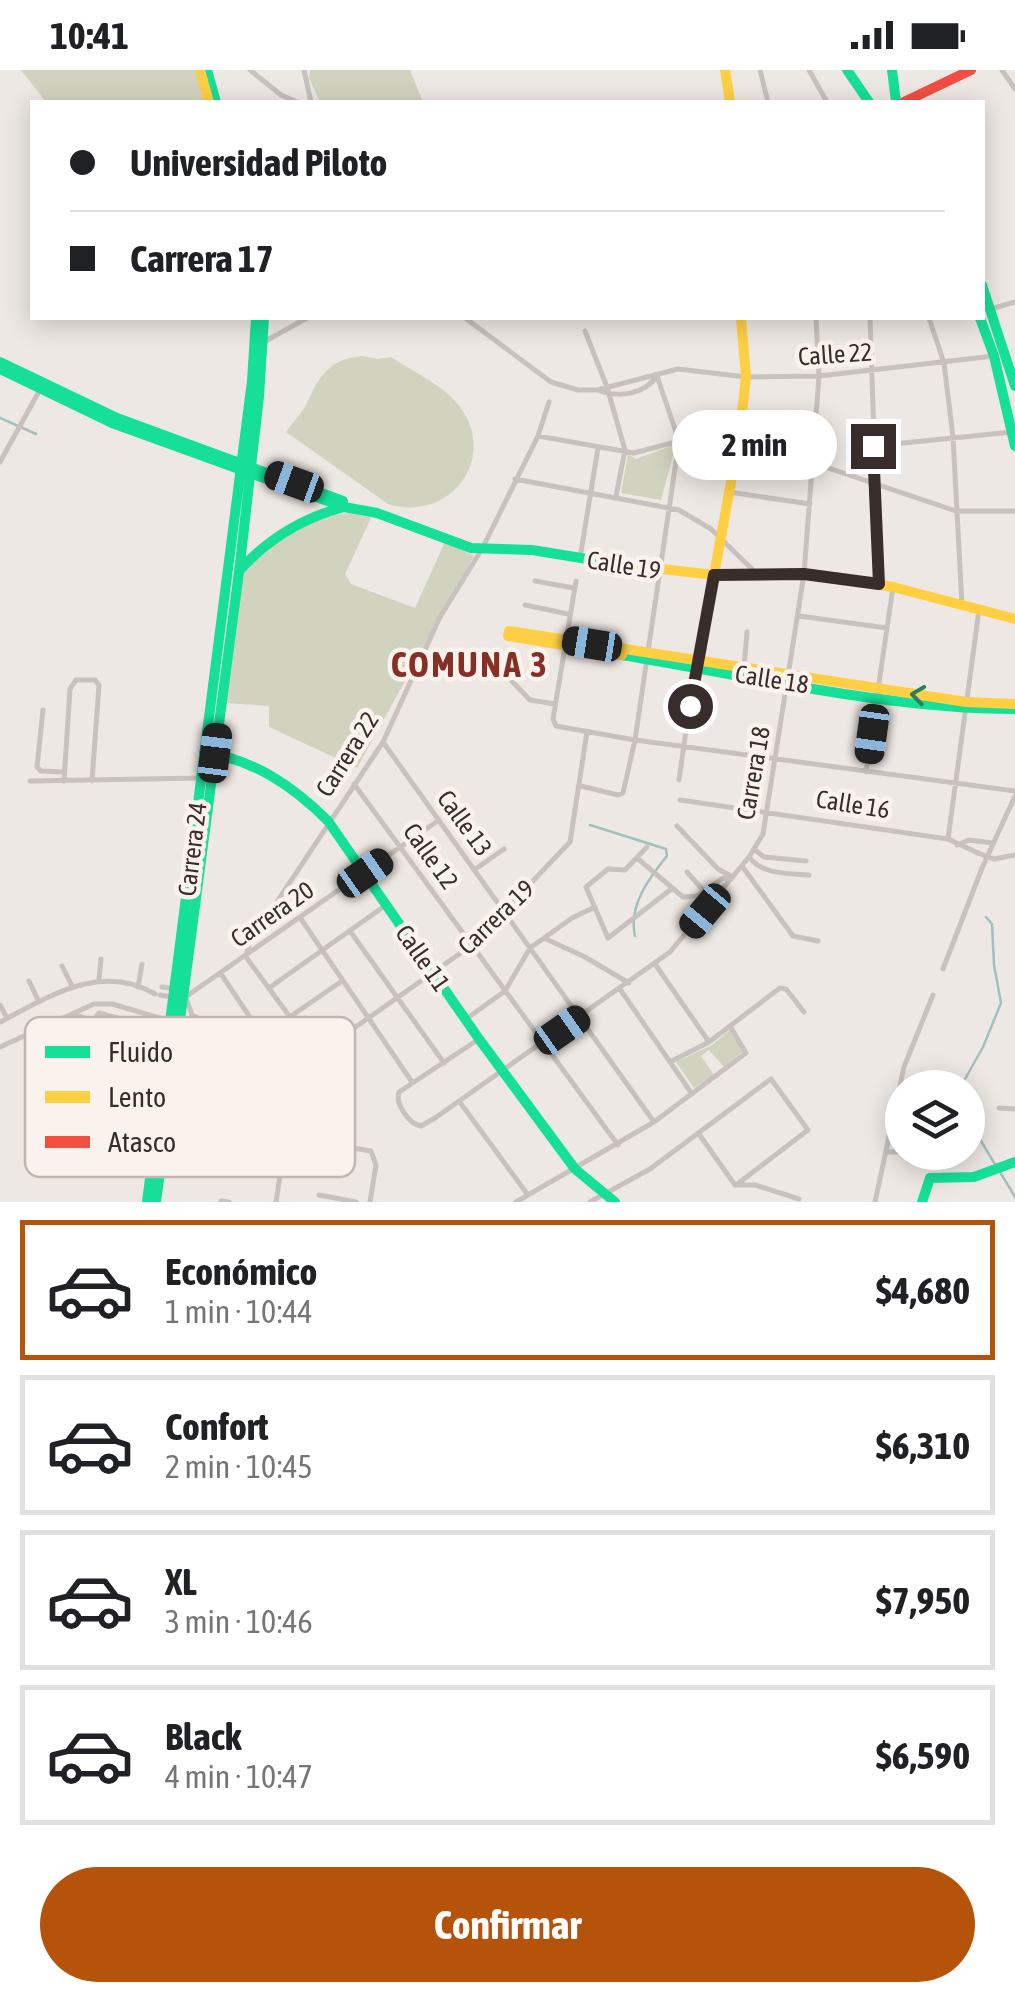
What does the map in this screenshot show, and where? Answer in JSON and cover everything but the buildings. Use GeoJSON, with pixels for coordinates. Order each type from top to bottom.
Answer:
{"type":"FeatureCollection","features":[{"type":"Feature","properties":{"kind":"street"},"geometry":{"type":"LineString","coordinates":[[203,70],[212,100]]}},
{"type":"Feature","properties":{"kind":"street"},"geometry":{"type":"LineString","coordinates":[[250,70],[292,100]]}},
{"type":"Feature","properties":{"kind":"street"},"geometry":{"type":"LineString","coordinates":[[304,70],[311,100]]}},
{"type":"Feature","properties":{"kind":"street"},"geometry":{"type":"LineString","coordinates":[[760,70],[768,100]]}},
{"type":"Feature","properties":{"kind":"street"},"geometry":{"type":"LineString","coordinates":[[808,70],[827,100]]}},
{"type":"Feature","properties":{"kind":"street"},"geometry":{"type":"LineString","coordinates":[[847,70],[868,100]]}},
{"type":"Feature","properties":{"kind":"street"},"geometry":{"type":"LineString","coordinates":[[892,70],[896,100]]}},
{"type":"Feature","properties":{"kind":"street"},"geometry":{"type":"LineString","coordinates":[[908,100],[971,70]]}},
{"type":"Feature","properties":{"kind":"street"},"geometry":{"type":"LineString","coordinates":[[1002,70],[1015,89]]}},
{"type":"Feature","properties":{"kind":"street"},"geometry":{"type":"LineString","coordinates":[[725,72],[730,100]]}},
{"type":"Feature","properties":{"kind":"street"},"geometry":{"type":"LineString","coordinates":[[985,293],[1011,354],[1015,386]]}},
{"type":"Feature","properties":{"kind":"street"},"geometry":{"type":"LineString","coordinates":[[991,310],[1015,302]]}},
{"type":"Feature","properties":{"kind":"street"},"geometry":{"type":"LineString","coordinates":[[261,320],[282,333]]}},
{"type":"Feature","properties":{"kind":"street","name":"Carrera 24"},"geometry":{"type":"LineString","coordinates":[[176,1017],[212,771],[210,753],[262,342],[261,320]]}},
{"type":"Feature","properties":{"kind":"street","name":"Carrera 24"},"geometry":{"type":"LineString","coordinates":[[180,994],[201,779],[210,753],[239,572],[245,468],[261,320]]}},
{"type":"Feature","properties":{"kind":"street"},"geometry":{"type":"LineString","coordinates":[[262,342],[303,320]]}},
{"type":"Feature","properties":{"kind":"street","name":"Calle 22"},"geometry":{"type":"LineString","coordinates":[[468,320],[551,382],[578,390],[640,390],[658,376],[678,370],[746,377],[819,376],[1011,354]]}},
{"type":"Feature","properties":{"kind":"street"},"geometry":{"type":"LineString","coordinates":[[679,780],[696,663],[738,438],[746,377],[741,320]]}},
{"type":"Feature","properties":{"kind":"street","name":"Carrera 18"},"geometry":{"type":"LineString","coordinates":[[412,1083],[399,1092],[400,1106],[413,1124],[424,1125],[580,1018],[678,944],[749,858],[763,834],[804,574],[819,376],[816,320]]}},
{"type":"Feature","properties":{"kind":"street"},"geometry":{"type":"LineString","coordinates":[[870,320],[879,584]]}},
{"type":"Feature","properties":{"kind":"street"},"geometry":{"type":"LineString","coordinates":[[931,320],[944,363],[953,437],[962,605]]}},
{"type":"Feature","properties":{"kind":"street"},"geometry":{"type":"LineString","coordinates":[[981,320],[994,356],[1015,446]]}},
{"type":"Feature","properties":{"kind":"street"},"geometry":{"type":"LineString","coordinates":[[585,331],[608,391],[624,450],[616,496]]}},
{"type":"Feature","properties":{"kind":"street","name":"Calle 19"},"geometry":{"type":"LineString","coordinates":[[0,366],[42,387],[245,468],[482,549],[532,550],[659,571],[804,574],[879,584],[1015,619]]}},
{"type":"Feature","properties":{"kind":"street","name":"Calle 22"},"geometry":{"type":"LineString","coordinates":[[608,391],[646,375],[658,376]]}},
{"type":"Feature","properties":{"kind":"street"},"geometry":{"type":"LineString","coordinates":[[588,732],[582,786],[618,795],[626,788],[635,740],[679,441],[658,376]]}},
{"type":"Feature","properties":{"kind":"street"},"geometry":{"type":"LineString","coordinates":[[1,458],[42,387]]}},
{"type":"Feature","properties":{"kind":"street","name":"Carrera 22"},"geometry":{"type":"LineString","coordinates":[[246,957],[255,930],[383,742],[440,617],[482,549],[538,436],[549,402]]}},
{"type":"Feature","properties":{"kind":"street"},"geometry":{"type":"LineString","coordinates":[[873,446],[1013,432]]}},
{"type":"Feature","properties":{"kind":"street"},"geometry":{"type":"LineString","coordinates":[[538,436],[634,454],[679,441],[738,438],[956,511],[1015,512]]}},
{"type":"Feature","properties":{"kind":"street"},"geometry":{"type":"LineString","coordinates":[[580,558],[599,446]]}},
{"type":"Feature","properties":{"kind":"street"},"geometry":{"type":"LineString","coordinates":[[515,479],[668,506],[721,538],[756,573]]}},
{"type":"Feature","properties":{"kind":"street"},"geometry":{"type":"LineString","coordinates":[[729,492],[810,504]]}},
{"type":"Feature","properties":{"kind":"street"},"geometry":{"type":"LineString","coordinates":[[239,572],[255,552],[296,522],[350,507]]}},
{"type":"Feature","properties":{"kind":"street"},"geometry":{"type":"LineString","coordinates":[[535,581],[575,584],[553,722],[560,728],[1015,794],[943,969]]}},
{"type":"Feature","properties":{"kind":"street"},"geometry":{"type":"LineString","coordinates":[[866,772],[893,587]]}},
{"type":"Feature","properties":{"kind":"street"},"geometry":{"type":"LineString","coordinates":[[525,605],[568,614]]}},
{"type":"Feature","properties":{"kind":"street"},"geometry":{"type":"LineString","coordinates":[[948,839],[980,610]]}},
{"type":"Feature","properties":{"kind":"street"},"geometry":{"type":"LineString","coordinates":[[799,616],[887,628]]}},
{"type":"Feature","properties":{"kind":"street"},"geometry":{"type":"LineString","coordinates":[[744,667],[748,632]]}},
{"type":"Feature","properties":{"kind":"street","name":"Calle 18"},"geometry":{"type":"LineString","coordinates":[[563,644],[878,693],[966,705],[1015,706]]}},
{"type":"Feature","properties":{"kind":"street","name":"Calle 18"},"geometry":{"type":"LineString","coordinates":[[696,663],[744,667],[789,678]]}},
{"type":"Feature","properties":{"kind":"street"},"geometry":{"type":"LineString","coordinates":[[506,675],[530,700],[555,704]]}},
{"type":"Feature","properties":{"kind":"street"},"geometry":{"type":"LineString","coordinates":[[64,781],[70,684],[76,680],[96,680],[99,697],[92,781]]}},
{"type":"Feature","properties":{"kind":"street"},"geometry":{"type":"LineString","coordinates":[[43,710],[38,767],[41,771],[64,772]]}},
{"type":"Feature","properties":{"kind":"street","name":"Calle 13"},"geometry":{"type":"LineString","coordinates":[[383,742],[654,1122]]}},
{"type":"Feature","properties":{"kind":"street","name":"Calle 11"},"geometry":{"type":"LineString","coordinates":[[210,753],[263,770],[305,799],[328,821],[479,1039],[575,1169],[616,1202]]}},
{"type":"Feature","properties":{"kind":"street"},"geometry":{"type":"LineString","coordinates":[[30,781],[201,779],[212,771]]}},
{"type":"Feature","properties":{"kind":"street","name":"Calle 12"},"geometry":{"type":"LineString","coordinates":[[354,784],[618,1145]]}},
{"type":"Feature","properties":{"kind":"street","name":"Carrera 19"},"geometry":{"type":"LineString","coordinates":[[355,1027],[472,945],[505,913],[574,837],[582,786]]}},
{"type":"Feature","properties":{"kind":"street","name":"Calle 16"},"geometry":{"type":"LineString","coordinates":[[680,800],[948,839],[994,859],[1015,855]]}},
{"type":"Feature","properties":{"kind":"street","name":"Carrera 20"},"geometry":{"type":"LineString","coordinates":[[180,994],[221,974],[439,820]]}},
{"type":"Feature","properties":{"kind":"street"},"geometry":{"type":"LineString","coordinates":[[677,826],[718,869],[732,878]]}},
{"type":"Feature","properties":{"kind":"street"},"geometry":{"type":"LineString","coordinates":[[958,845],[969,840],[993,842]]}},
{"type":"Feature","properties":{"kind":"street"},"geometry":{"type":"LineString","coordinates":[[647,848],[624,870],[608,869],[587,885],[608,938],[670,890]]}},
{"type":"Feature","properties":{"kind":"street"},"geometry":{"type":"LineString","coordinates":[[474,870],[504,849]]}},
{"type":"Feature","properties":{"kind":"street"},"geometry":{"type":"LineString","coordinates":[[754,850],[764,858],[806,861]]}},
{"type":"Feature","properties":{"kind":"street"},"geometry":{"type":"LineString","coordinates":[[637,858],[682,897],[697,896],[723,878],[732,878]]}},
{"type":"Feature","properties":{"kind":"street"},"geometry":{"type":"LineString","coordinates":[[749,858],[757,868],[809,875]]}},
{"type":"Feature","properties":{"kind":"street"},"geometry":{"type":"LineString","coordinates":[[742,866],[793,936],[818,940]]}},
{"type":"Feature","properties":{"kind":"street"},"geometry":{"type":"LineString","coordinates":[[687,872],[704,891]]}},
{"type":"Feature","properties":{"kind":"street"},"geometry":{"type":"LineString","coordinates":[[269,988],[386,905]]}},
{"type":"Feature","properties":{"kind":"street"},"geometry":{"type":"LineString","coordinates":[[466,1019],[505,991],[530,948],[594,907]]}},
{"type":"Feature","properties":{"kind":"street"},"geometry":{"type":"LineString","coordinates":[[301,919],[412,1083],[479,1039]]}},
{"type":"Feature","properties":{"kind":"street"},"geometry":{"type":"LineString","coordinates":[[350,931],[445,1063]]}},
{"type":"Feature","properties":{"kind":"street"},"geometry":{"type":"LineString","coordinates":[[544,938],[629,983]]}},
{"type":"Feature","properties":{"kind":"street"},"geometry":{"type":"LineString","coordinates":[[246,957],[286,1017]]}},
{"type":"Feature","properties":{"kind":"street"},"geometry":{"type":"LineString","coordinates":[[98,979],[101,960]]}},
{"type":"Feature","properties":{"kind":"street"},"geometry":{"type":"LineString","coordinates":[[138,987],[142,964]]}},
{"type":"Feature","properties":{"kind":"street"},"geometry":{"type":"LineString","coordinates":[[655,964],[709,1042]]}},
{"type":"Feature","properties":{"kind":"street"},"geometry":{"type":"LineString","coordinates":[[62,966],[72,986]]}},
{"type":"Feature","properties":{"kind":"street"},"geometry":{"type":"LineString","coordinates":[[221,974],[250,1017]]}},
{"type":"Feature","properties":{"kind":"street"},"geometry":{"type":"LineString","coordinates":[[0,1005],[3,1020],[72,986],[98,979],[180,994],[195,1017]]}},
{"type":"Feature","properties":{"kind":"street"},"geometry":{"type":"LineString","coordinates":[[290,1017],[343,980]]}},
{"type":"Feature","properties":{"kind":"street"},"geometry":{"type":"LineString","coordinates":[[29,982],[39,1002]]}},
{"type":"Feature","properties":{"kind":"street"},"geometry":{"type":"LineString","coordinates":[[670,1062],[709,1042],[780,988],[786,989],[804,1012]]}},
{"type":"Feature","properties":{"kind":"street"},"geometry":{"type":"LineString","coordinates":[[620,989],[693,1094]]}},
{"type":"Feature","properties":{"kind":"street"},"geometry":{"type":"LineString","coordinates":[[904,1070],[933,994]]}},
{"type":"Feature","properties":{"kind":"street"},"geometry":{"type":"LineString","coordinates":[[64,1017],[94,1004],[112,1004],[158,1017]]}},
{"type":"Feature","properties":{"kind":"street"},"geometry":{"type":"LineString","coordinates":[[72,1013],[82,1017]]}},
{"type":"Feature","properties":{"kind":"street"},"geometry":{"type":"LineString","coordinates":[[516,1202],[654,1122],[744,1054],[745,1049],[730,1026]]}},
{"type":"Feature","properties":{"kind":"street"},"geometry":{"type":"LineString","coordinates":[[0,1047],[25,1035]]}},
{"type":"Feature","properties":{"kind":"street"},"geometry":{"type":"LineString","coordinates":[[590,1202],[650,1170],[769,1080],[808,1126],[807,1132],[736,1185]]}},
{"type":"Feature","properties":{"kind":"street"},"geometry":{"type":"LineString","coordinates":[[458,1100],[528,1194]]}},
{"type":"Feature","properties":{"kind":"street"},"geometry":{"type":"LineString","coordinates":[[999,1108],[1015,1109]]}},
{"type":"Feature","properties":{"kind":"street"},"geometry":{"type":"LineString","coordinates":[[699,1134],[736,1185]]}},
{"type":"Feature","properties":{"kind":"street"},"geometry":{"type":"LineString","coordinates":[[355,1146],[375,1155],[370,1202]]}},
{"type":"Feature","properties":{"kind":"street"},"geometry":{"type":"LineString","coordinates":[[875,1202],[885,1160]]}},
{"type":"Feature","properties":{"kind":"street"},"geometry":{"type":"LineString","coordinates":[[922,1202],[930,1178],[974,1177],[1011,1164]]}},
{"type":"Feature","properties":{"kind":"street","name":"Carrera 24"},"geometry":{"type":"LineString","coordinates":[[147,1202],[151,1177]]}},
{"type":"Feature","properties":{"kind":"street","name":"Carrera 24"},"geometry":{"type":"LineString","coordinates":[[156,1202],[159,1177]]}},
{"type":"Feature","properties":{"kind":"street"},"geometry":{"type":"LineString","coordinates":[[276,1202],[280,1177]]}},
{"type":"Feature","properties":{"kind":"street"},"geometry":{"type":"LineString","coordinates":[[736,1185],[755,1185],[799,1200]]}},
{"type":"Feature","properties":{"kind":"street"},"geometry":{"type":"LineString","coordinates":[[319,1195],[356,1202]]}},
{"type":"Feature","properties":{"kind":"street"},"geometry":{"type":"LineString","coordinates":[[221,1201],[228,1202]]}},
{"type":"Feature","properties":{"kind":"green space"},"geometry":{"type":"Polygon","coordinates":[[[21,70],[196,70],[204,100],[44,100],[21,70]]]}},
{"type":"Feature","properties":{"kind":"green space"},"geometry":{"type":"Polygon","coordinates":[[[310,70],[410,70],[422,100],[319,100],[309,78],[310,70]]]}},
{"type":"Feature","properties":{"kind":"green space"},"geometry":{"type":"Polygon","coordinates":[[[391,357],[449,395],[468,421],[474,441],[472,461],[464,479],[450,494],[432,504],[388,504],[286,432],[328,369],[342,360],[391,357]]]}},
{"type":"Feature","properties":{"kind":"green space"},"geometry":{"type":"Polygon","coordinates":[[[676,444],[661,500],[621,493],[628,454],[636,459],[676,444]]]}},
{"type":"Feature","properties":{"kind":"green space"},"geometry":{"type":"Polygon","coordinates":[[[350,513],[371,518],[345,574],[351,584],[415,608],[445,542],[474,556],[357,768],[269,727],[269,706],[226,703],[235,615],[245,572],[265,548],[291,530],[320,518],[350,513]]]}},
{"type":"Feature","properties":{"kind":"green space"},"geometry":{"type":"Polygon","coordinates":[[[731,1029],[743,1047],[742,1052],[724,1067],[709,1050],[701,1056],[714,1075],[694,1088],[676,1062],[712,1045],[731,1029]]]}},
{"type":"Feature","properties":{"kind":"waterway"},"geometry":{"type":"LineString","coordinates":[[0,418],[36,434]]}},
{"type":"Feature","properties":{"kind":"waterway"},"geometry":{"type":"LineString","coordinates":[[590,825],[666,849],[667,856],[637,903],[635,936]]}},
{"type":"Feature","properties":{"kind":"waterway"},"geometry":{"type":"LineString","coordinates":[[970,1070],[1001,1003],[992,924],[986,917]]}},
{"type":"Feature","properties":{"kind":"waterway"},"geometry":{"type":"LineString","coordinates":[[985,1148],[996,1166]]}},
{"type":"Feature","properties":{"kind":"waterway"},"geometry":{"type":"LineString","coordinates":[[1000,1172],[1015,1197]]}},
{"type":"Feature","properties":{"kind":"traffic: fast"},"geometry":{"type":"LineString","coordinates":[[207,70],[215,100]]}},
{"type":"Feature","properties":{"kind":"traffic: fast"},"geometry":{"type":"LineString","coordinates":[[847,70],[868,100]]}},
{"type":"Feature","properties":{"kind":"traffic: fast"},"geometry":{"type":"LineString","coordinates":[[892,70],[896,100]]}},
{"type":"Feature","properties":{"kind":"traffic: fast"},"geometry":{"type":"LineString","coordinates":[[985,294],[1015,386]]}},
{"type":"Feature","properties":{"kind":"traffic: fast"},"geometry":{"type":"LineString","coordinates":[[171,1017],[252,381],[256,320]]}},
{"type":"Feature","properties":{"kind":"traffic: fast"},"geometry":{"type":"LineString","coordinates":[[180,1017],[239,572],[264,320]]}},
{"type":"Feature","properties":{"kind":"traffic: fast"},"geometry":{"type":"LineString","coordinates":[[981,320],[994,356],[1015,446]]}},
{"type":"Feature","properties":{"kind":"traffic: fast"},"geometry":{"type":"LineString","coordinates":[[0,362],[117,418],[343,501]]}},
{"type":"Feature","properties":{"kind":"traffic: fast"},"geometry":{"type":"LineString","coordinates":[[0,369],[112,423],[344,507],[377,513],[471,548],[532,550],[618,564]]}},
{"type":"Feature","properties":{"kind":"traffic: fast"},"geometry":{"type":"LineString","coordinates":[[240,570],[287,531],[344,507]]}},
{"type":"Feature","properties":{"kind":"traffic: fast"},"geometry":{"type":"LineString","coordinates":[[622,655],[917,704],[1015,709]]}},
{"type":"Feature","properties":{"kind":"traffic: fast"},"geometry":{"type":"LineString","coordinates":[[204,752],[239,761],[271,776],[328,821],[479,1039],[575,1169],[615,1202]]}},
{"type":"Feature","properties":{"kind":"traffic: fast"},"geometry":{"type":"LineString","coordinates":[[922,1202],[930,1178],[974,1177],[1015,1162]]}},
{"type":"Feature","properties":{"kind":"traffic: fast"},"geometry":{"type":"LineString","coordinates":[[147,1202],[150,1177]]}},
{"type":"Feature","properties":{"kind":"traffic: fast"},"geometry":{"type":"LineString","coordinates":[[156,1202],[159,1177]]}},
{"type":"Feature","properties":{"kind":"traffic: slow"},"geometry":{"type":"LineString","coordinates":[[200,70],[208,100]]}},
{"type":"Feature","properties":{"kind":"traffic: slow"},"geometry":{"type":"LineString","coordinates":[[725,70],[730,100]]}},
{"type":"Feature","properties":{"kind":"traffic: slow"},"geometry":{"type":"LineString","coordinates":[[714,575],[746,377],[741,320]]}},
{"type":"Feature","properties":{"kind":"traffic: slow"},"geometry":{"type":"LineString","coordinates":[[618,564],[714,575],[804,574],[893,587],[1015,619]]}},
{"type":"Feature","properties":{"kind":"traffic: slow"},"geometry":{"type":"LineString","coordinates":[[622,655],[508,636],[509,631],[966,702],[1015,704]]}},
{"type":"Feature","properties":{"kind":"traffic: jam"},"geometry":{"type":"LineString","coordinates":[[908,100],[971,70]]}},
{"type":"Feature","properties":{"kind":"district","name":"COMUNA 3"},"geometry":{"type":"Point","coordinates":[470,664]}},
{"type":"Feature","properties":{"kind":"route"},"geometry":{"type":"LineString","coordinates":[[690,706],[714,575],[804,574],[879,584],[873,446]]}}]}
